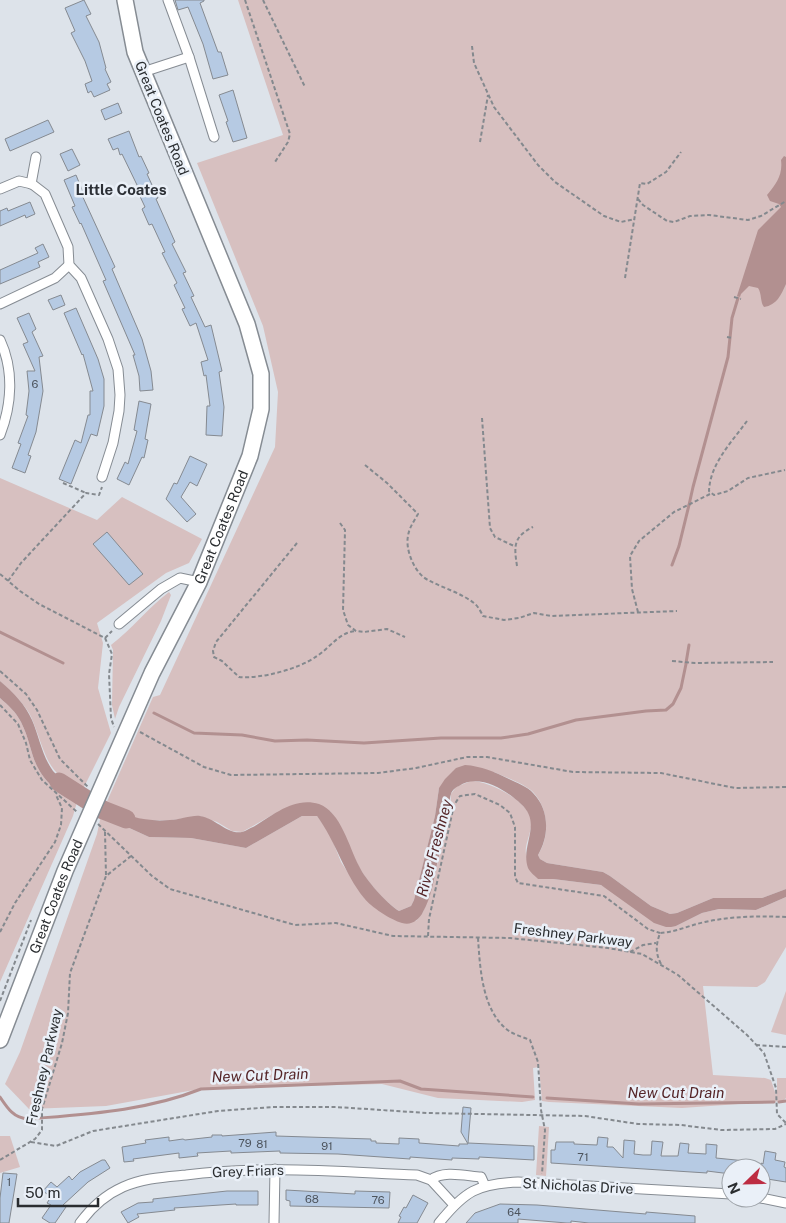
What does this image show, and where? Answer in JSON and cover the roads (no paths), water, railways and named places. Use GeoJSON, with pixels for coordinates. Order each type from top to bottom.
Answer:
{"type":"FeatureCollection","features":[{"type":"Feature","properties":{"kind":"main road","name":"Great Coates Road"},"geometry":{"type":"LineString","coordinates":[[0,1040],[40,935],[88,819],[152,673],[199,582],[250,456],[261,409],[261,374],[247,324],[135,52],[125,0]]}},
{"type":"Feature","properties":{"kind":"street"},"geometry":{"type":"LineString","coordinates":[[168,0],[189,57],[214,137]]}},
{"type":"Feature","properties":{"kind":"street"},"geometry":{"type":"LineString","coordinates":[[143,72],[189,57]]}},
{"type":"Feature","properties":{"kind":"street"},"geometry":{"type":"LineString","coordinates":[[31,184],[36,157]]}},
{"type":"Feature","properties":{"kind":"street"},"geometry":{"type":"LineString","coordinates":[[0,189],[19,181],[31,184],[45,194],[68,247],[68,265],[81,278],[108,339],[118,369],[120,395],[113,443],[102,477]]}},
{"type":"Feature","properties":{"kind":"street"},"geometry":{"type":"LineString","coordinates":[[0,304],[55,278],[68,265]]}},
{"type":"Feature","properties":{"kind":"street"},"geometry":{"type":"LineString","coordinates":[[0,340],[9,365],[10,379],[8,406],[0,435]]}},
{"type":"Feature","properties":{"kind":"street"},"geometry":{"type":"LineString","coordinates":[[119,624],[161,589],[180,578],[199,582]]}},
{"type":"Feature","properties":{"kind":"street"},"geometry":{"type":"LineString","coordinates":[[274,1223],[275,1168]]}},
{"type":"Feature","properties":{"kind":"street","name":"Grey Friars"},"geometry":{"type":"LineString","coordinates":[[80,1223],[104,1198],[134,1183],[217,1171],[275,1168],[418,1175],[431,1180],[445,1175],[481,1177],[485,1186]]}},
{"type":"Feature","properties":{"kind":"street"},"geometry":{"type":"LineString","coordinates":[[431,1180],[454,1205]]}},
{"type":"Feature","properties":{"kind":"street","name":"St Nicholas Drive"},"geometry":{"type":"LineString","coordinates":[[439,1223],[454,1205],[467,1194],[496,1183],[721,1193]]}},
{"type":"Feature","properties":{"kind":"street"},"geometry":{"type":"LineString","coordinates":[[771,1200],[786,1202]]}},
{"type":"Feature","properties":{"kind":"water"},"geometry":{"type":"Polygon","coordinates":[[[784,156],[786,157],[786,284],[775,302],[764,307],[758,288],[749,286],[740,297],[737,296],[758,230],[781,207],[779,204],[770,201],[767,195],[778,179],[781,170],[781,160],[784,156]]]}},
{"type":"Feature","properties":{"kind":"water"},"geometry":{"type":"Polygon","coordinates":[[[0,681],[10,689],[29,714],[46,759],[53,771],[63,780],[82,791],[77,802],[59,793],[40,772],[21,722],[9,706],[0,698],[0,681]]]}},
{"type":"Feature","properties":{"kind":"water"},"geometry":{"type":"Polygon","coordinates":[[[465,765],[482,768],[504,776],[528,789],[538,799],[545,814],[546,822],[545,839],[538,855],[540,859],[547,863],[603,872],[651,906],[670,914],[677,913],[713,898],[762,898],[786,889],[786,897],[756,910],[719,909],[702,913],[671,927],[654,923],[601,885],[538,879],[528,868],[526,859],[531,827],[527,812],[508,793],[492,785],[475,781],[467,782],[453,790],[430,895],[421,915],[417,920],[409,924],[387,916],[364,898],[317,816],[302,816],[246,848],[191,838],[149,837],[101,815],[105,806],[129,815],[152,820],[174,820],[200,816],[206,817],[232,831],[242,832],[292,805],[310,802],[319,804],[327,808],[339,822],[366,878],[399,911],[411,906],[414,900],[435,816],[439,788],[456,768],[465,765]]]}},
{"type":"Feature","properties":{"kind":"waterway"},"geometry":{"type":"LineString","coordinates":[[689,505],[728,357],[732,318],[738,298]]}},
{"type":"Feature","properties":{"kind":"waterway"},"geometry":{"type":"LineString","coordinates":[[672,565],[679,546],[689,505]]}},
{"type":"Feature","properties":{"kind":"waterway"},"geometry":{"type":"LineString","coordinates":[[0,632],[63,663]]}},
{"type":"Feature","properties":{"kind":"waterway"},"geometry":{"type":"LineString","coordinates":[[686,663],[689,645]]}},
{"type":"Feature","properties":{"kind":"waterway"},"geometry":{"type":"LineString","coordinates":[[154,713],[194,733],[242,735],[275,741],[307,740],[364,743],[441,738],[501,738],[528,734],[576,720],[666,710],[673,704],[681,688],[686,664]]}},
{"type":"Feature","properties":{"kind":"waterway","name":"River Freshney"},"geometry":{"type":"LineString","coordinates":[[59,782],[103,810],[126,819]]}},
{"type":"Feature","properties":{"kind":"waterway","name":"New Cut Drain"},"geometry":{"type":"LineString","coordinates":[[0,1097],[15,1115],[28,1119],[138,1107],[201,1089],[400,1081],[421,1089],[533,1097]]}},
{"type":"Feature","properties":{"kind":"waterway","name":"New Cut Drain"},"geometry":{"type":"LineString","coordinates":[[547,1098],[639,1104],[774,1102]]}},
{"type":"Feature","properties":{"kind":"waterway","name":"New Cut Drain"},"geometry":{"type":"LineString","coordinates":[[779,1102],[786,1101]]}},
{"type":"Feature","properties":{"kind":"district","name":"Little Coates"},"geometry":{"type":"Point","coordinates":[121,189]}}]}
